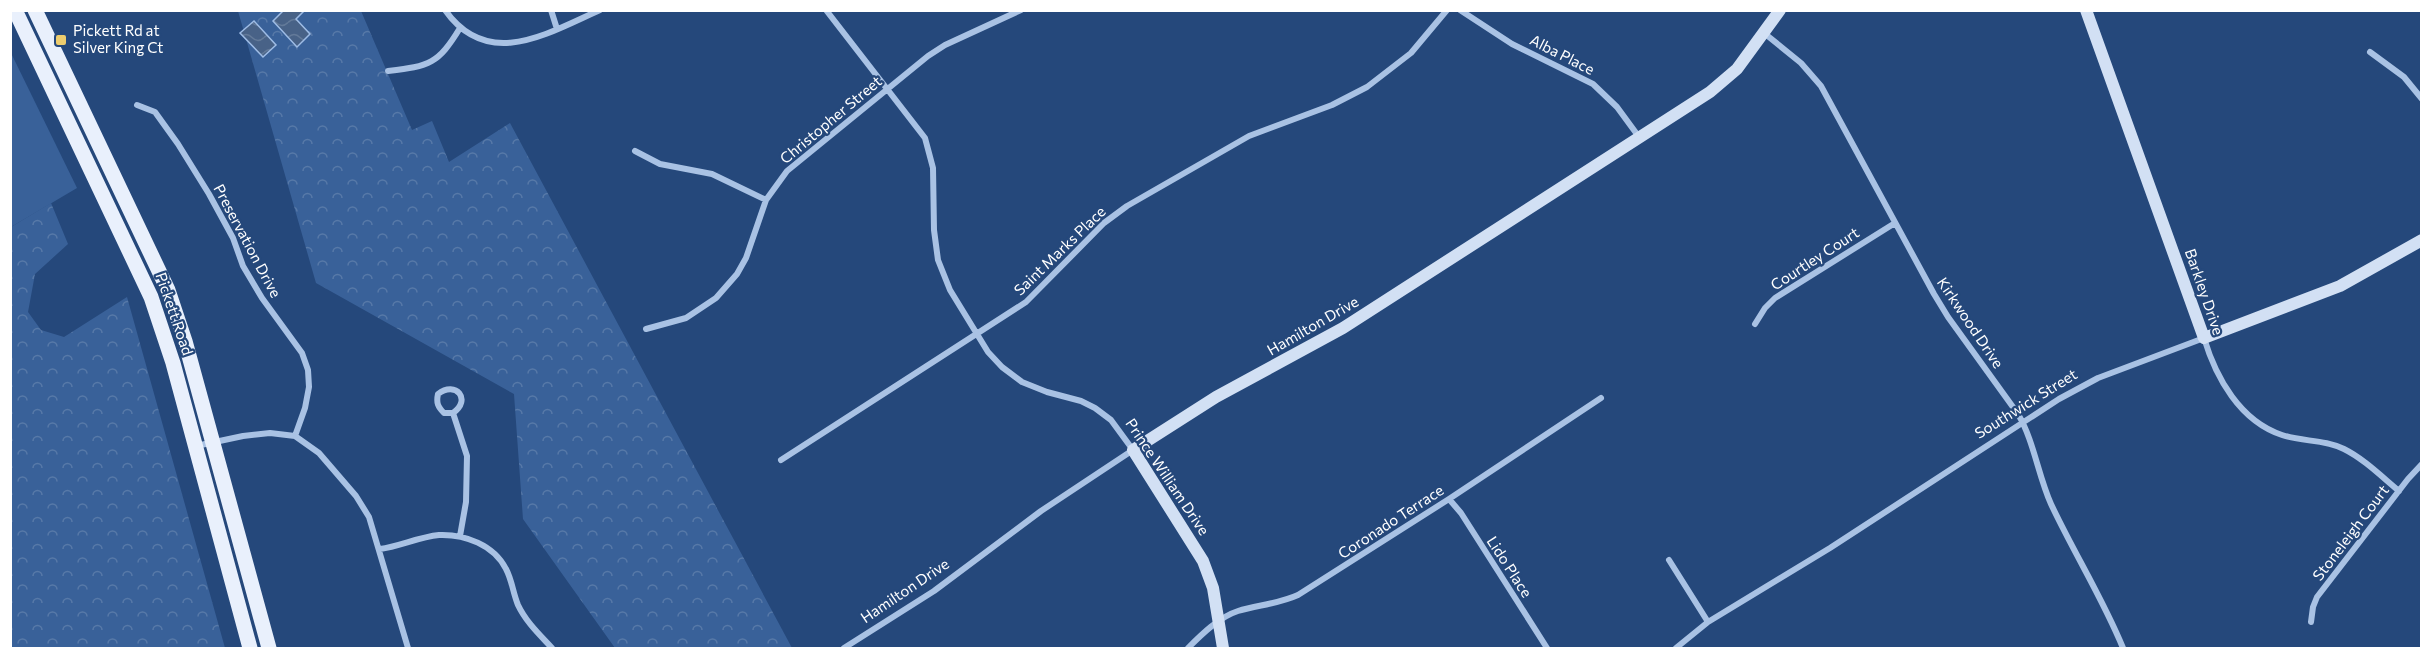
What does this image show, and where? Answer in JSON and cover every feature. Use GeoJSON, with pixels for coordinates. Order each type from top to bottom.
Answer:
{"type":"FeatureCollection","features":[{"type":"Feature","properties":{"kind":"main road","name":"Pickett Road"},"geometry":{"type":"LineString","coordinates":[[15,10],[151,297],[173,363],[250,648]]}},
{"type":"Feature","properties":{"kind":"main road","name":"Pickett Road"},"geometry":{"type":"LineString","coordinates":[[35,10],[168,290],[185,341],[269,648]]}},
{"type":"Feature","properties":{"kind":"street"},"geometry":{"type":"LineString","coordinates":[[446,10],[460,28],[484,40],[507,44],[530,41],[600,10]]}},
{"type":"Feature","properties":{"kind":"street"},"geometry":{"type":"LineString","coordinates":[[551,10],[557,29]]}},
{"type":"Feature","properties":{"kind":"street","name":"Prince William Drive"},"geometry":{"type":"LineString","coordinates":[[826,10],[918,127],[930,152],[934,179],[934,230],[938,260],[950,290],[993,358],[1011,375],[1035,388],[1081,401],[1111,420],[1133,450],[1203,561],[1213,588],[1223,648]]}},
{"type":"Feature","properties":{"kind":"street","name":"Christopher Street"},"geometry":{"type":"LineString","coordinates":[[646,328],[686,318],[707,306],[723,291],[746,258],[766,200],[795,164],[945,45],[1021,10]]}},
{"type":"Feature","properties":{"kind":"street","name":"Saint Marks Place"},"geometry":{"type":"LineString","coordinates":[[781,460],[1026,302],[1104,224],[1127,206],[1249,136],[1332,105],[1367,87],[1411,53],[1447,10]]}},
{"type":"Feature","properties":{"kind":"street","name":"Alba Place"},"geometry":{"type":"LineString","coordinates":[[1460,10],[1512,44],[1587,80],[1606,95],[1639,137]]}},
{"type":"Feature","properties":{"kind":"street","name":"Hamilton Drive"},"geometry":{"type":"LineString","coordinates":[[844,648],[934,591],[1056,500],[1133,450],[1216,397],[1343,328],[1724,82],[1780,10]]}},
{"type":"Feature","properties":{"kind":"street","name":"Barkley Drive"},"geometry":{"type":"LineString","coordinates":[[2086,10],[2204,338],[2223,384],[2239,405],[2257,421],[2282,435],[2324,442],[2344,449],[2368,465],[2398,491]]}},
{"type":"Feature","properties":{"kind":"street"},"geometry":{"type":"LineString","coordinates":[[388,71],[410,68],[436,60],[447,50],[460,28]]}},
{"type":"Feature","properties":{"kind":"street","name":"Kirkwood Drive"},"geometry":{"type":"LineString","coordinates":[[1764,33],[1801,63],[1821,86],[1948,317],[2024,423],[2038,472],[2051,504],[2123,648]]}},
{"type":"Feature","properties":{"kind":"street"},"geometry":{"type":"LineString","coordinates":[[2370,52],[2404,77],[2421,99]]}},
{"type":"Feature","properties":{"kind":"street","name":"Preservation Drive"},"geometry":{"type":"LineString","coordinates":[[137,105],[156,112],[178,144],[233,238],[243,266],[262,298],[302,353],[308,370],[309,387],[305,408],[295,436]]}},
{"type":"Feature","properties":{"kind":"street"},"geometry":{"type":"LineString","coordinates":[[635,151],[660,164],[712,174],[766,200]]}},
{"type":"Feature","properties":{"kind":"street","name":"Courtley Court"},"geometry":{"type":"LineString","coordinates":[[1755,324],[1765,308],[1775,298],[1895,223]]}},
{"type":"Feature","properties":{"kind":"street","name":"Southwick Street"},"geometry":{"type":"LineString","coordinates":[[1676,648],[1708,622],[1820,554],[2059,399],[2098,378],[2340,286],[2421,240]]}},
{"type":"Feature","properties":{"kind":"street"},"geometry":{"type":"LineString","coordinates":[[445,388],[453,388],[459,393],[462,401],[460,408],[453,413],[444,413],[438,408],[436,401],[438,394],[445,388]]}},
{"type":"Feature","properties":{"kind":"street","name":"Coronado Terrace"},"geometry":{"type":"LineString","coordinates":[[1188,648],[1219,622],[1238,611],[1278,603],[1298,595],[1449,499],[1601,398]]}},
{"type":"Feature","properties":{"kind":"street"},"geometry":{"type":"LineString","coordinates":[[453,413],[467,456],[467,494],[460,536]]}},
{"type":"Feature","properties":{"kind":"street"},"geometry":{"type":"LineString","coordinates":[[195,447],[270,433],[295,436],[319,453],[356,496],[369,517],[408,648]]}},
{"type":"Feature","properties":{"kind":"street","name":"Stoneleigh Court"},"geometry":{"type":"LineString","coordinates":[[2311,622],[2317,597],[2398,491],[2421,465]]}},
{"type":"Feature","properties":{"kind":"street","name":"Lido Place"},"geometry":{"type":"LineString","coordinates":[[1449,499],[1461,513],[1547,648]]}},
{"type":"Feature","properties":{"kind":"street"},"geometry":{"type":"LineString","coordinates":[[380,549],[440,535],[460,536],[477,541],[500,560],[507,570],[517,603],[525,618],[552,648]]}},
{"type":"Feature","properties":{"kind":"street"},"geometry":{"type":"LineString","coordinates":[[1669,560],[1708,622]]}},
{"type":"Feature","properties":{"kind":"green space"},"geometry":{"type":"Polygon","coordinates":[[[238,11],[361,11],[412,130],[432,121],[449,162],[510,123],[792,648],[615,648],[523,519],[514,394],[316,283],[238,11]]]}},
{"type":"Feature","properties":{"kind":"green space"},"geometry":{"type":"Polygon","coordinates":[[[10,51],[77,188],[11,227],[10,227],[10,51]]]}},
{"type":"Feature","properties":{"kind":"green space"},"geometry":{"type":"Polygon","coordinates":[[[51,203],[68,244],[35,274],[28,312],[41,330],[64,337],[127,297],[225,648],[11,647],[11,227],[51,203]]]}},
{"type":"Feature","properties":{"kind":"water"},"geometry":{"type":"Polygon","coordinates":[[[283,11],[304,11],[296,19],[310,34],[297,47],[273,21],[283,11]]]}},
{"type":"Feature","properties":{"kind":"water"},"geometry":{"type":"Polygon","coordinates":[[[254,21],[276,45],[263,57],[240,33],[254,21]]]}},
{"type":"Feature","properties":{"kind":"place","name":"Pickett Rd at Silver King Ct"},"geometry":{"type":"Point","coordinates":[61,40]}}]}
